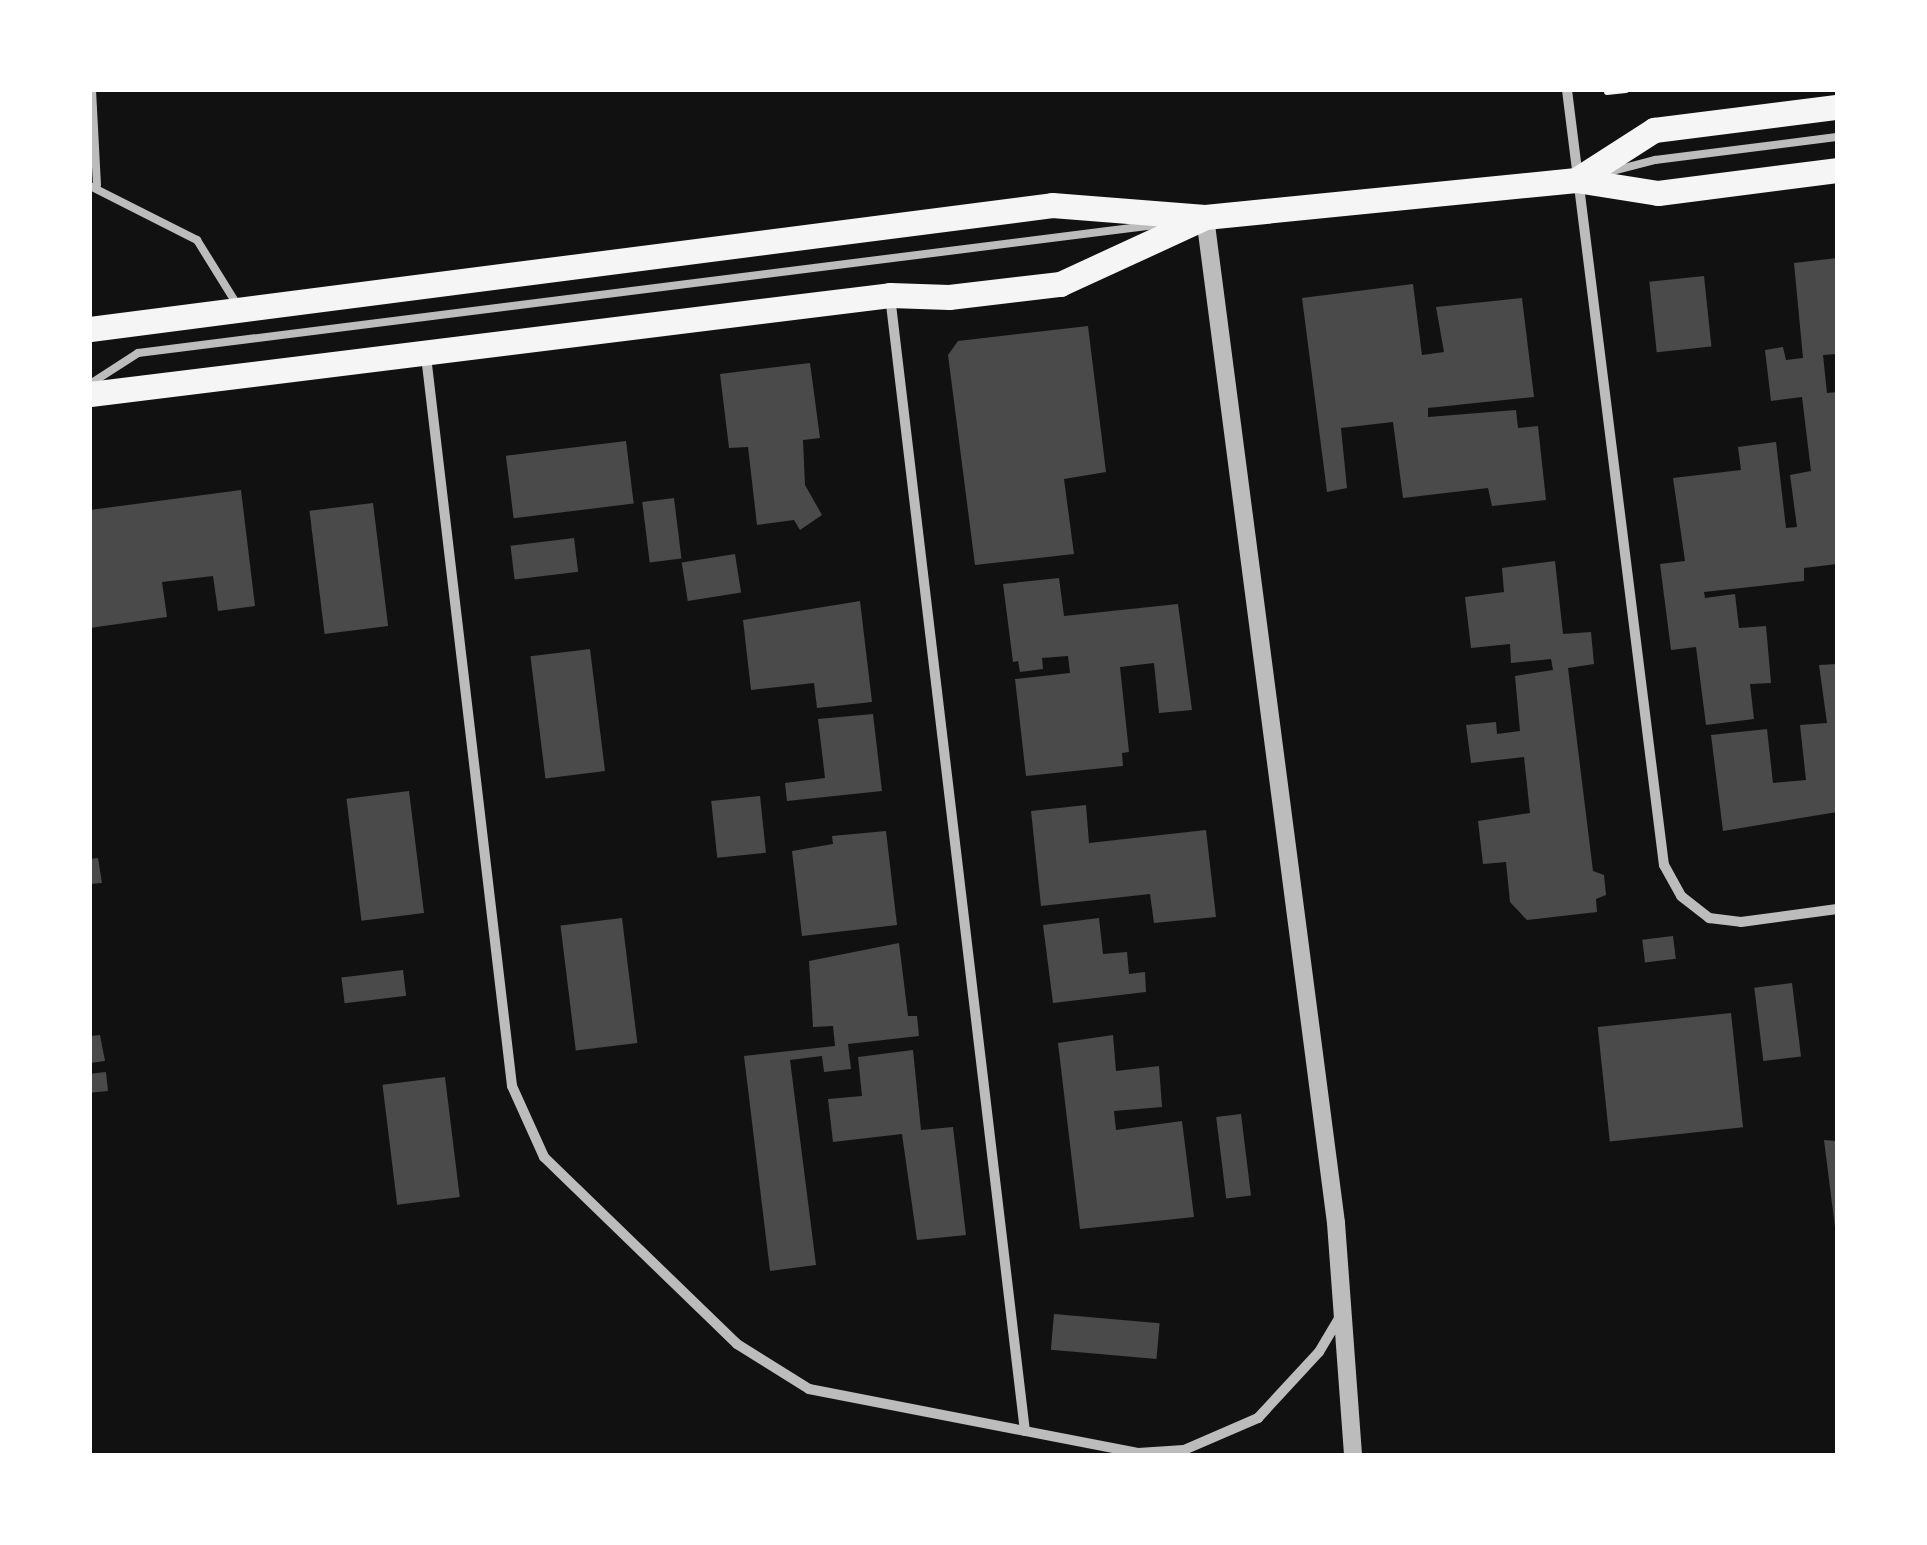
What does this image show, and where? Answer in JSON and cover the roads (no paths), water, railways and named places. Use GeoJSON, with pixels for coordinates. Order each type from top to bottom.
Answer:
{"type":"FeatureCollection","features":[{"type":"Feature","properties":{"kind":"main road"},"geometry":{"type":"LineString","coordinates":[[1576,180],[1654,130],[1837,107]]}},
{"type":"Feature","properties":{"kind":"main road"},"geometry":{"type":"LineString","coordinates":[[90,329],[1052,206],[1205,218],[1576,180],[1658,193],[1837,170]]}},
{"type":"Feature","properties":{"kind":"main road"},"geometry":{"type":"LineString","coordinates":[[90,394],[425,349],[890,295],[949,297],[1060,284],[1205,218]]}},
{"type":"Feature","properties":{"kind":"street"},"geometry":{"type":"LineString","coordinates":[[1567,90],[1664,865],[1680,896],[1709,918],[1741,922],[1837,909]]}},
{"type":"Feature","properties":{"kind":"street"},"geometry":{"type":"LineString","coordinates":[[1205,218],[1312,1026],[1353,1455]]}},
{"type":"Feature","properties":{"kind":"street"},"geometry":{"type":"LineString","coordinates":[[890,295],[1025,1432]]}},
{"type":"Feature","properties":{"kind":"street"},"geometry":{"type":"LineString","coordinates":[[425,349],[512,1086],[544,1157],[773,1372],[809,1389],[1025,1432],[1138,1454],[1217,1441],[1284,1396],[1342,1314]]}},
{"type":"Feature","properties":{"kind":"lane"},"geometry":{"type":"LineString","coordinates":[[92,90],[94,185],[197,240],[240,309]]}},
{"type":"Feature","properties":{"kind":"lane"},"geometry":{"type":"LineString","coordinates":[[1576,180],[1656,160],[1837,137]]}},
{"type":"Feature","properties":{"kind":"lane"},"geometry":{"type":"LineString","coordinates":[[90,384],[138,353],[1205,218]]}}]}
